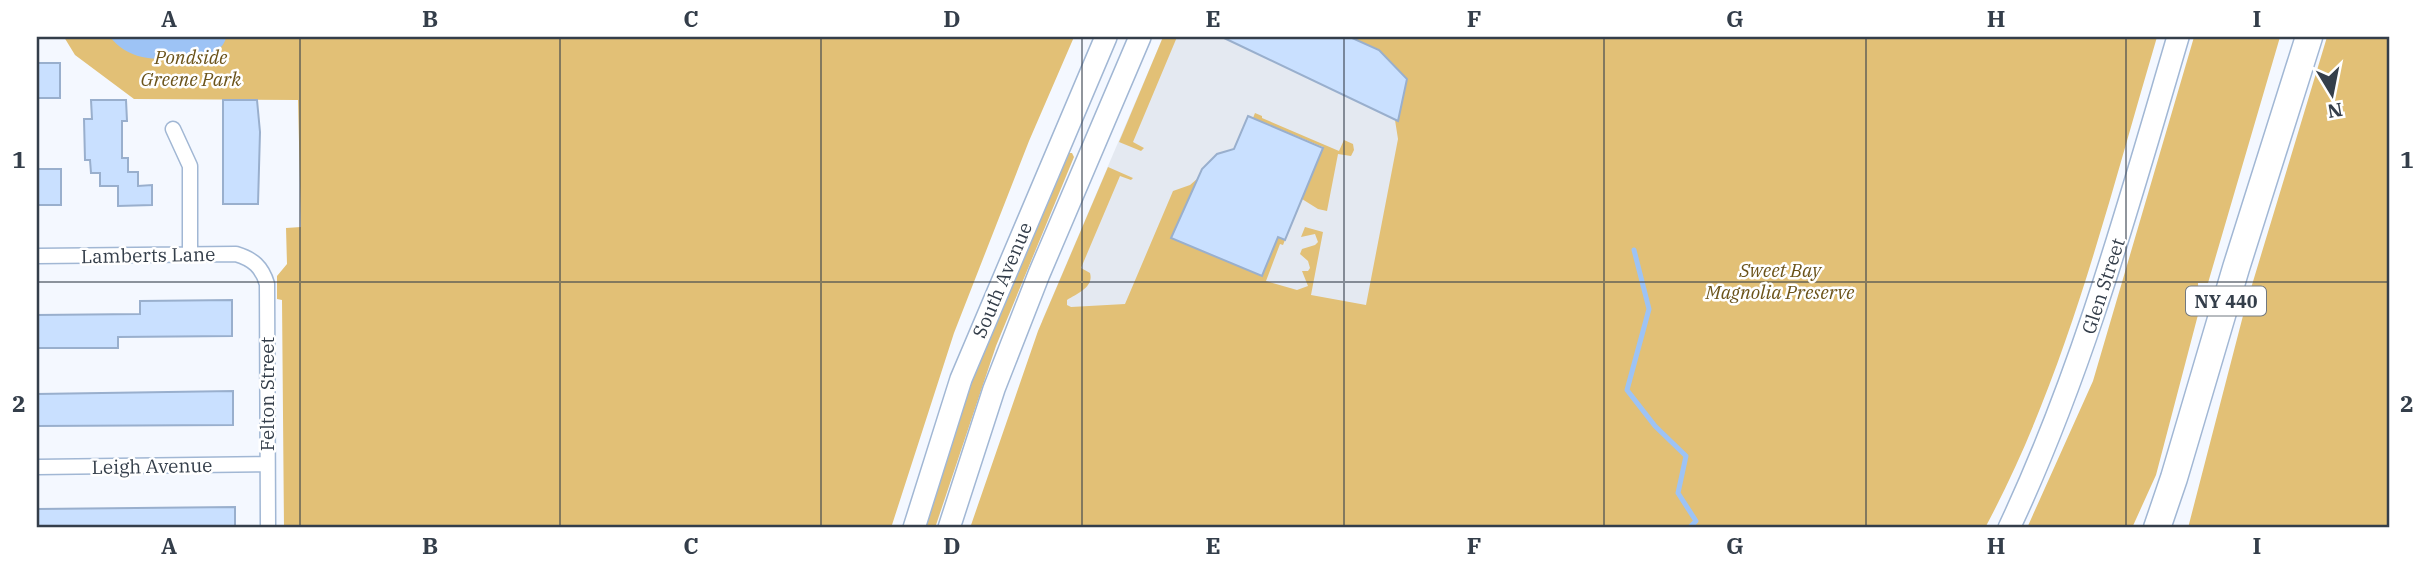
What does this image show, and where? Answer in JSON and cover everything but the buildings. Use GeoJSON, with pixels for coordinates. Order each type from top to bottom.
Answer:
{"type":"FeatureCollection","features":[{"type":"Feature","properties":{"kind":"highway","name":"NY 440"},"geometry":{"type":"LineString","coordinates":[[2157,528],[2309,37]]}},
{"type":"Feature","properties":{"kind":"highway"},"geometry":{"type":"LineString","coordinates":[[2177,528],[2250,273],[2298,75]]}},
{"type":"Feature","properties":{"kind":"street","name":"South Avenue"},"geometry":{"type":"LineString","coordinates":[[914,528],[961,379],[1106,37]]}},
{"type":"Feature","properties":{"kind":"street","name":"South Avenue"},"geometry":{"type":"LineString","coordinates":[[949,528],[994,389],[1039,274],[1140,37]]}},
{"type":"Feature","properties":{"kind":"street","name":"Glen Street"},"geometry":{"type":"LineString","coordinates":[[2009,528],[2040,462],[2078,360],[2115,250],[2178,37]]}},
{"type":"Feature","properties":{"kind":"street"},"geometry":{"type":"LineString","coordinates":[[173,129],[190,166],[190,255]]}},
{"type":"Feature","properties":{"kind":"street","name":"Lamberts Lane"},"geometry":{"type":"LineString","coordinates":[[37,256],[236,254],[256,264]]}},
{"type":"Feature","properties":{"kind":"street","name":"Felton Street"},"geometry":{"type":"LineString","coordinates":[[256,264],[264,272],[267,284],[268,528]]}},
{"type":"Feature","properties":{"kind":"street","name":"Leigh Avenue"},"geometry":{"type":"LineString","coordinates":[[37,467],[267,464]]}},
{"type":"Feature","properties":{"kind":"shaded area"},"geometry":{"type":"Polygon","coordinates":[[[1163,37],[1350,37],[1379,50],[1407,79],[1381,320],[1042,321],[1163,37]]]}},
{"type":"Feature","properties":{"kind":"green space","name":"Pondside Greene Park"},"geometry":{"type":"Polygon","coordinates":[[[64,37],[1074,37],[1029,141],[954,333],[891,528],[284,528],[282,300],[277,299],[277,276],[287,264],[286,228],[301,227],[298,100],[134,99],[75,55],[64,37]]]}},
{"type":"Feature","properties":{"kind":"green space"},"geometry":{"type":"Polygon","coordinates":[[[1163,37],[1177,37],[1133,142],[1144,148],[1141,151],[1119,142],[1163,37]]]}},
{"type":"Feature","properties":{"kind":"green space","name":"Sweet Bay Magnolia Preserve"},"geometry":{"type":"Polygon","coordinates":[[[1350,37],[2157,37],[2103,225],[2063,349],[2014,470],[1985,528],[970,528],[1038,331],[1108,167],[1133,178],[1131,180],[1120,176],[1081,268],[1090,273],[1090,282],[1067,300],[1067,305],[1125,304],[1173,191],[1190,185],[1197,179],[1172,238],[1278,237],[1285,240],[1283,245],[1280,244],[1266,281],[1297,290],[1308,286],[1302,271],[1308,271],[1310,268],[1308,261],[1300,254],[1302,249],[1318,242],[1315,234],[1301,237],[1305,227],[1323,232],[1311,295],[1366,305],[1398,139],[1395,120],[1398,121],[1407,79],[1379,50],[1350,37]]]}},
{"type":"Feature","properties":{"kind":"green space"},"geometry":{"type":"Polygon","coordinates":[[[2194,37],[2280,37],[2208,283],[2198,283],[2199,311],[2156,475],[2132,528],[2027,528],[2093,381],[2194,37]]]}},
{"type":"Feature","properties":{"kind":"green space"},"geometry":{"type":"Polygon","coordinates":[[[2327,37],[2389,37],[2389,528],[2188,528],[2245,308],[2327,37]]]}},
{"type":"Feature","properties":{"kind":"green space"},"geometry":{"type":"Polygon","coordinates":[[[1255,113],[1339,151],[1344,140],[1353,144],[1351,156],[1338,154],[1327,211],[1302,199],[1323,147],[1253,118],[1255,113]]]}},
{"type":"Feature","properties":{"kind":"green space"},"geometry":{"type":"Polygon","coordinates":[[[1068,153],[1072,153],[1074,157],[996,346],[935,528],[922,528],[986,339],[1068,153]]]}},
{"type":"Feature","properties":{"kind":"water"},"geometry":{"type":"Polygon","coordinates":[[[110,37],[226,37],[222,46],[214,52],[177,60],[137,56],[124,50],[110,37]]]}},
{"type":"Feature","properties":{"kind":"waterway"},"geometry":{"type":"LineString","coordinates":[[1634,250],[1649,309],[1627,390],[1655,426],[1686,456],[1678,493],[1696,521],[1689,528]]}}]}
